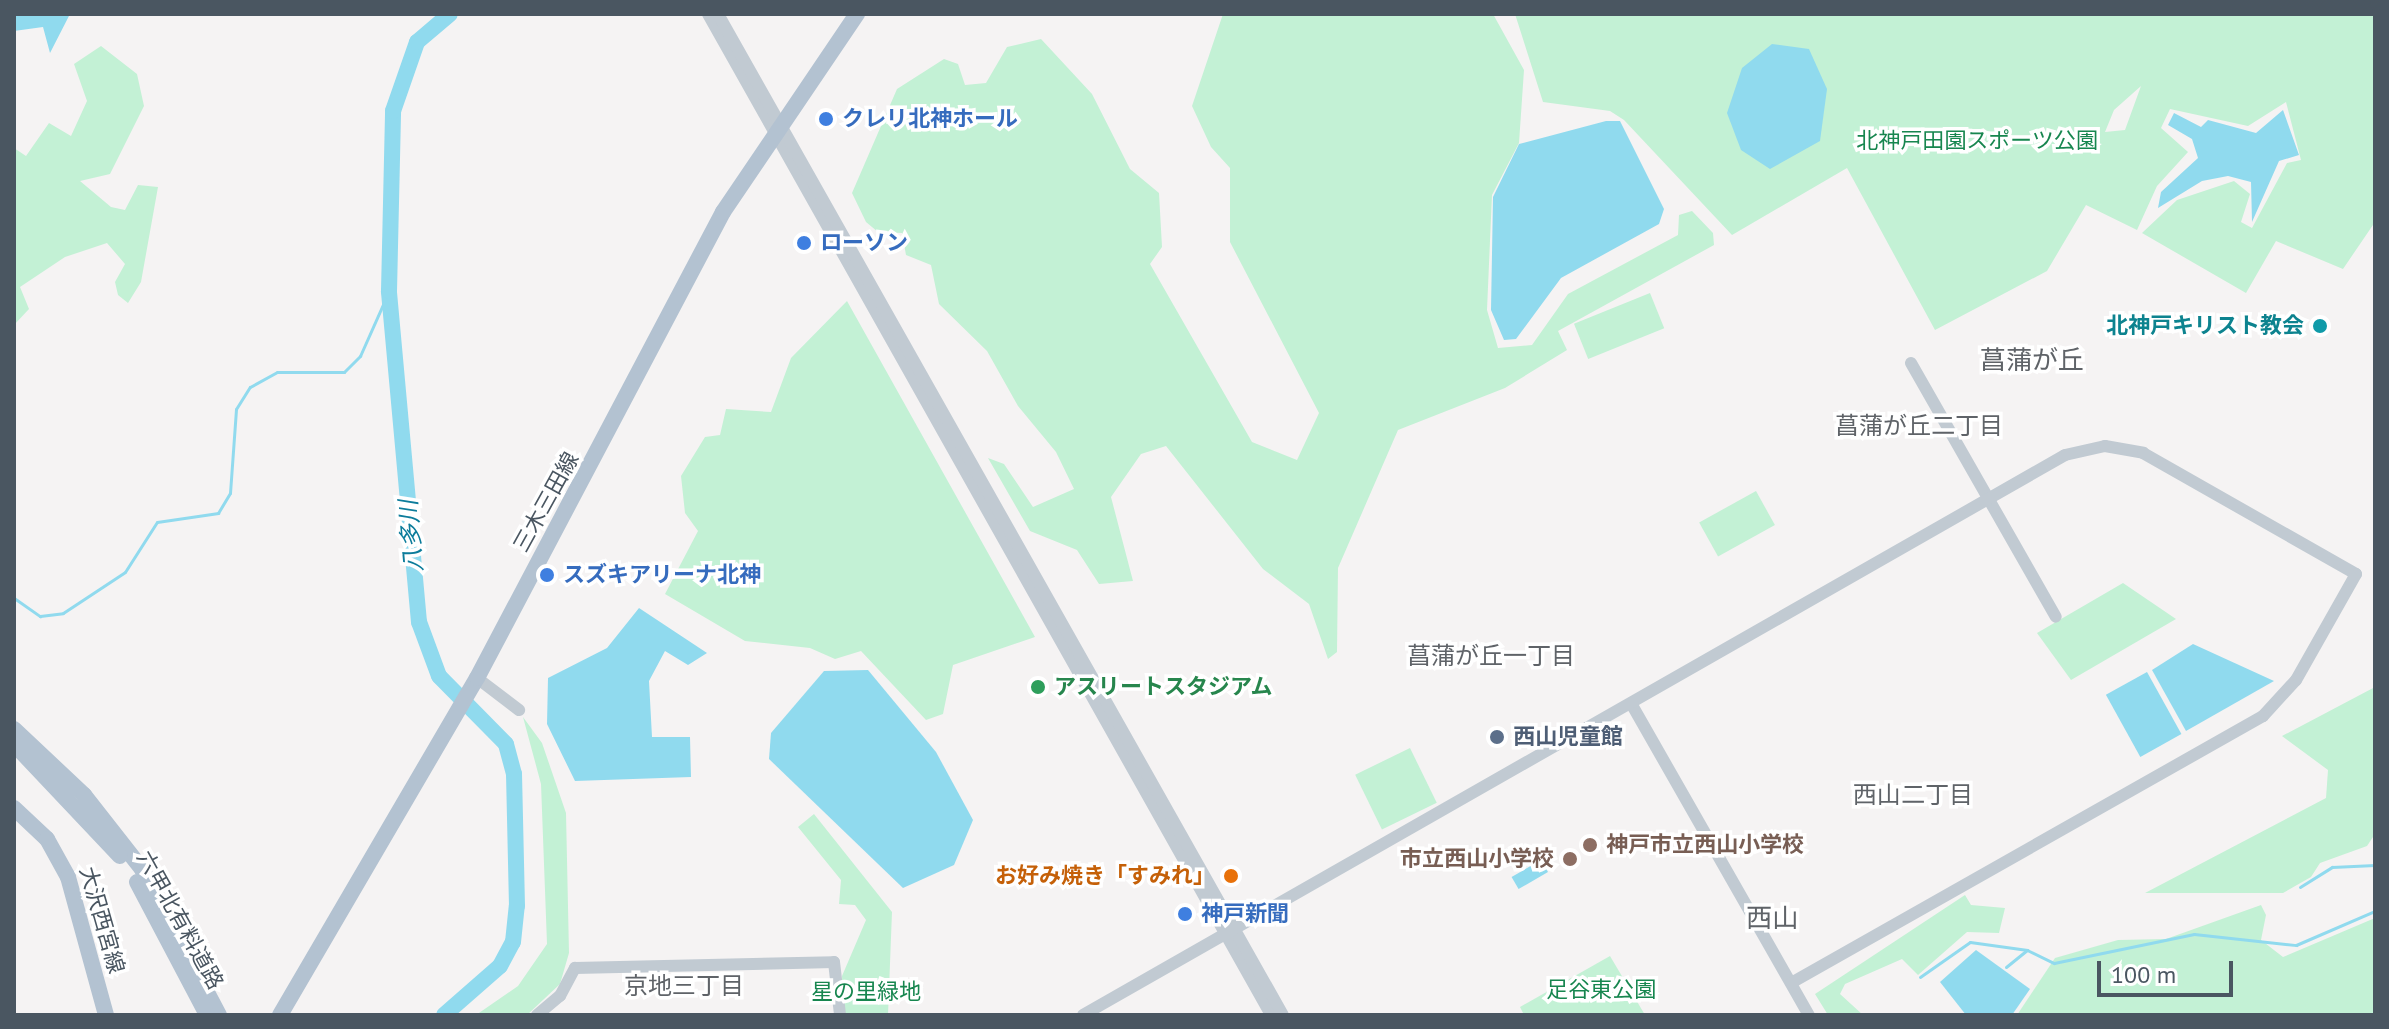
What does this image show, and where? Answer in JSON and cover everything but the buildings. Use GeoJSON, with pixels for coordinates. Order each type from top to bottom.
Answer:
{"type":"FeatureCollection","features":[{"type":"Feature","properties":{"kind":"main road","name":"三木三田線"},"geometry":{"type":"LineString","coordinates":[[280,1015],[473,683],[703,247],[778,129],[857,14]]}},
{"type":"Feature","properties":{"kind":"main road","name":"六甲北有料道路"},"geometry":{"type":"LineString","coordinates":[[14,729],[118,845],[173,919],[219,1015]]}},
{"type":"Feature","properties":{"kind":"main road","name":"六甲北有料道路"},"geometry":{"type":"LineString","coordinates":[[14,744],[118,845],[207,1015]]}},
{"type":"Feature","properties":{"kind":"main road","name":"大沢西宮線"},"geometry":{"type":"LineString","coordinates":[[14,808],[47,839],[68,877],[106,1015]]}},
{"type":"Feature","properties":{"kind":"street"},"geometry":{"type":"LineString","coordinates":[[708,14],[778,129]]}},
{"type":"Feature","properties":{"kind":"street"},"geometry":{"type":"LineString","coordinates":[[718,14],[778,129],[1230,933],[1271,1015]]}},
{"type":"Feature","properties":{"kind":"street"},"geometry":{"type":"LineString","coordinates":[[1911,363],[2056,617]]}},
{"type":"Feature","properties":{"kind":"street"},"geometry":{"type":"LineString","coordinates":[[1083,1015],[1632,705],[2065,455],[2122,447],[2356,574],[2296,680],[2263,716],[1791,983]]}},
{"type":"Feature","properties":{"kind":"street"},"geometry":{"type":"LineString","coordinates":[[473,683],[519,710]]}},
{"type":"Feature","properties":{"kind":"street"},"geometry":{"type":"LineString","coordinates":[[1632,705],[1809,1015]]}},
{"type":"Feature","properties":{"kind":"street"},"geometry":{"type":"LineString","coordinates":[[1230,933],[1283,1015]]}},
{"type":"Feature","properties":{"kind":"street"},"geometry":{"type":"LineString","coordinates":[[537,1015],[560,996],[575,968],[834,962],[840,1015]]}},
{"type":"Feature","properties":{"kind":"green space"},"geometry":{"type":"Polygon","coordinates":[[[1223,14],[1493,14],[1524,70],[1519,143],[1492,195],[1487,310],[1498,348],[1532,345],[1568,294],[1678,235],[1679,215],[1692,211],[1713,233],[1714,245],[1558,331],[1567,350],[1505,388],[1398,430],[1338,568],[1337,652],[1328,659],[1309,604],[1263,569],[1166,446],[1141,454],[1111,497],[1133,581],[1099,584],[1077,550],[1030,531],[988,458],[1004,464],[1033,507],[1074,489],[1056,452],[1018,406],[987,351],[939,304],[931,265],[906,255],[902,233],[878,232],[866,222],[852,193],[897,89],[944,59],[958,64],[965,85],[986,83],[1007,47],[1041,39],[1092,94],[1130,169],[1159,193],[1162,247],[1150,264],[1252,442],[1297,460],[1319,413],[1230,242],[1230,168],[1211,147],[1192,106],[1223,14]]]}},
{"type":"Feature","properties":{"kind":"green space","name":"北神戸田園スポーツ公園"},"geometry":{"type":"Polygon","coordinates":[[[1515,14],[2375,14],[2375,222],[2343,269],[2276,241],[2246,293],[2142,233],[2177,200],[2234,181],[2250,194],[2241,222],[2252,228],[2287,163],[2301,160],[2286,102],[2248,126],[2170,109],[2161,128],[2188,152],[2157,186],[2137,230],[2086,205],[2047,271],[1935,330],[1847,168],[1732,235],[1624,120],[1610,111],[1543,102],[1515,14]],[[2141,86],[2114,110],[2105,132],[2125,130],[2141,86]]]}},
{"type":"Feature","properties":{"kind":"green space"},"geometry":{"type":"Polygon","coordinates":[[[101,46],[137,74],[144,106],[110,174],[80,181],[111,207],[125,210],[138,185],[158,187],[141,282],[128,303],[118,295],[115,282],[125,264],[107,243],[65,257],[20,287],[29,309],[14,325],[14,148],[26,156],[49,123],[71,136],[87,101],[74,64],[101,46]]]}},
{"type":"Feature","properties":{"kind":"green space"},"geometry":{"type":"Polygon","coordinates":[[[1650,293],[1664,328],[1588,359],[1574,324],[1650,293]]]}},
{"type":"Feature","properties":{"kind":"green space"},"geometry":{"type":"Polygon","coordinates":[[[847,301],[1035,637],[953,665],[943,714],[926,720],[861,651],[835,659],[810,648],[745,641],[665,594],[698,531],[685,513],[681,476],[705,437],[720,435],[726,409],[771,412],[791,358],[847,301]]]}},
{"type":"Feature","properties":{"kind":"green space"},"geometry":{"type":"Polygon","coordinates":[[[1756,491],[1775,525],[1718,557],[1699,523],[1756,491]]]}},
{"type":"Feature","properties":{"kind":"green space"},"geometry":{"type":"Polygon","coordinates":[[[2123,583],[2176,619],[2071,680],[2037,633],[2123,583]]]}},
{"type":"Feature","properties":{"kind":"green space"},"geometry":{"type":"Polygon","coordinates":[[[2375,687],[2375,834],[2367,846],[2320,863],[2311,877],[2283,893],[2145,893],[2326,798],[2328,770],[2282,736],[2375,687]]]}},
{"type":"Feature","properties":{"kind":"green space"},"geometry":{"type":"Polygon","coordinates":[[[523,717],[542,743],[566,813],[569,953],[560,984],[527,1015],[476,1015],[518,986],[547,944],[541,784],[523,717]]]}},
{"type":"Feature","properties":{"kind":"green space"},"geometry":{"type":"Polygon","coordinates":[[[1410,748],[1437,803],[1382,830],[1355,775],[1410,748]]]}},
{"type":"Feature","properties":{"kind":"green space","name":"星の里緑地"},"geometry":{"type":"Polygon","coordinates":[[[814,814],[892,912],[888,1015],[843,1015],[842,976],[866,920],[855,905],[839,904],[841,880],[798,827],[814,814]]]}},
{"type":"Feature","properties":{"kind":"green space"},"geometry":{"type":"Polygon","coordinates":[[[1965,895],[1971,905],[2005,908],[1999,933],[1967,932],[1918,975],[1902,959],[1845,984],[1840,994],[1863,1015],[1828,1015],[1815,994],[1965,895]]]}},
{"type":"Feature","properties":{"kind":"green space"},"geometry":{"type":"Polygon","coordinates":[[[2261,905],[2266,915],[2261,940],[2283,957],[2375,918],[2375,1015],[2017,1015],[2055,958],[2118,940],[2166,939],[2261,905]]]}},
{"type":"Feature","properties":{"kind":"green space","name":"足谷東公園"},"geometry":{"type":"Polygon","coordinates":[[[1610,956],[1645,1015],[1524,1015],[1520,1007],[1610,956]]]}},
{"type":"Feature","properties":{"kind":"water"},"geometry":{"type":"Polygon","coordinates":[[[14,14],[70,14],[50,53],[43,27],[14,31],[14,14]]]}},
{"type":"Feature","properties":{"kind":"water"},"geometry":{"type":"Polygon","coordinates":[[[1772,44],[1809,49],[1827,89],[1820,141],[1770,169],[1741,150],[1727,113],[1742,68],[1772,44]]]}},
{"type":"Feature","properties":{"kind":"water"},"geometry":{"type":"Polygon","coordinates":[[[2283,110],[2299,155],[2279,161],[2252,222],[2251,182],[2228,176],[2202,181],[2158,208],[2161,192],[2198,158],[2192,139],[2168,125],[2174,113],[2201,127],[2208,120],[2256,133],[2283,110]]]}},
{"type":"Feature","properties":{"kind":"water"},"geometry":{"type":"Polygon","coordinates":[[[1606,121],[1620,121],[1664,209],[1659,224],[1561,278],[1516,339],[1504,340],[1491,310],[1493,197],[1519,144],[1606,121]]]}},
{"type":"Feature","properties":{"kind":"water"},"geometry":{"type":"Polygon","coordinates":[[[639,608],[707,653],[688,665],[665,651],[649,681],[652,737],[690,737],[691,777],[575,781],[547,724],[548,678],[607,648],[639,608]]]}},
{"type":"Feature","properties":{"kind":"water"},"geometry":{"type":"Polygon","coordinates":[[[2193,644],[2274,681],[2186,731],[2152,670],[2193,644]]]}},
{"type":"Feature","properties":{"kind":"water"},"geometry":{"type":"Polygon","coordinates":[[[868,670],[936,752],[973,820],[954,865],[903,888],[769,759],[771,733],[824,671],[868,670]]]}},
{"type":"Feature","properties":{"kind":"water"},"geometry":{"type":"Polygon","coordinates":[[[2147,672],[2181,734],[2140,757],[2106,695],[2147,672]]]}},
{"type":"Feature","properties":{"kind":"water"},"geometry":{"type":"Polygon","coordinates":[[[1541,860],[1548,872],[1519,889],[1512,877],[1541,860]]]}},
{"type":"Feature","properties":{"kind":"water"},"geometry":{"type":"Polygon","coordinates":[[[1976,950],[2030,989],[2012,1015],[1966,1015],[1940,982],[1976,950]]]}},
{"type":"Feature","properties":{"kind":"waterway","name":"八多川"},"geometry":{"type":"LineString","coordinates":[[444,1015],[500,966],[513,942],[517,906],[514,774],[506,744],[439,676],[419,622],[389,291],[393,111],[417,42],[450,14]]}},
{"type":"Feature","properties":{"kind":"waterway"},"geometry":{"type":"LineString","coordinates":[[14,598],[40,616],[63,613],[125,572],[157,522],[218,513],[230,493],[236,409],[250,387],[277,372],[344,372],[360,356],[389,291]]}},
{"type":"Feature","properties":{"kind":"waterway"},"geometry":{"type":"LineString","coordinates":[[2300,887],[2332,867],[2375,865]]}},
{"type":"Feature","properties":{"kind":"waterway"},"geometry":{"type":"LineString","coordinates":[[2006,967],[2027,950],[2054,963],[2194,934],[2296,945],[2375,911]]}},
{"type":"Feature","properties":{"kind":"waterway"},"geometry":{"type":"LineString","coordinates":[[1920,977],[1970,942],[2027,950]]}},
{"type":"Feature","properties":{"kind":"place","name":"クレリ北神ホール"},"geometry":{"type":"Point","coordinates":[826,119]}},
{"type":"Feature","properties":{"kind":"place","name":"ローソン"},"geometry":{"type":"Point","coordinates":[804,243]}},
{"type":"Feature","properties":{"kind":"place","name":"北神戸キリスト教会"},"geometry":{"type":"Point","coordinates":[2320,326]}},
{"type":"Feature","properties":{"kind":"place","name":"スズキアリーナ北神"},"geometry":{"type":"Point","coordinates":[547,575]}},
{"type":"Feature","properties":{"kind":"place","name":"アスリートスタジアム"},"geometry":{"type":"Point","coordinates":[1038,687]}},
{"type":"Feature","properties":{"kind":"place","name":"西山児童館"},"geometry":{"type":"Point","coordinates":[1497,737]}},
{"type":"Feature","properties":{"kind":"place","name":"神戸市立西山小学校"},"geometry":{"type":"Point","coordinates":[1590,845]}},
{"type":"Feature","properties":{"kind":"place","name":"市立西山小学校"},"geometry":{"type":"Point","coordinates":[1570,859]}},
{"type":"Feature","properties":{"kind":"place","name":"お好み焼き「すみれ」"},"geometry":{"type":"Point","coordinates":[1231,876]}},
{"type":"Feature","properties":{"kind":"place","name":"神戸新聞"},"geometry":{"type":"Point","coordinates":[1185,914]}},
{"type":"Feature","properties":{"kind":"district","name":"菖蒲が丘"},"geometry":{"type":"Point","coordinates":[2032,360]}},
{"type":"Feature","properties":{"kind":"district","name":"菖蒲が丘二丁目"},"geometry":{"type":"Point","coordinates":[1919,426]}},
{"type":"Feature","properties":{"kind":"district","name":"菖蒲が丘一丁目"},"geometry":{"type":"Point","coordinates":[1491,656]}},
{"type":"Feature","properties":{"kind":"district","name":"西山二丁目"},"geometry":{"type":"Point","coordinates":[1913,795]}},
{"type":"Feature","properties":{"kind":"district","name":"西山"},"geometry":{"type":"Point","coordinates":[1772,918]}},
{"type":"Feature","properties":{"kind":"district","name":"京地三丁目"},"geometry":{"type":"Point","coordinates":[684,986]}}]}
